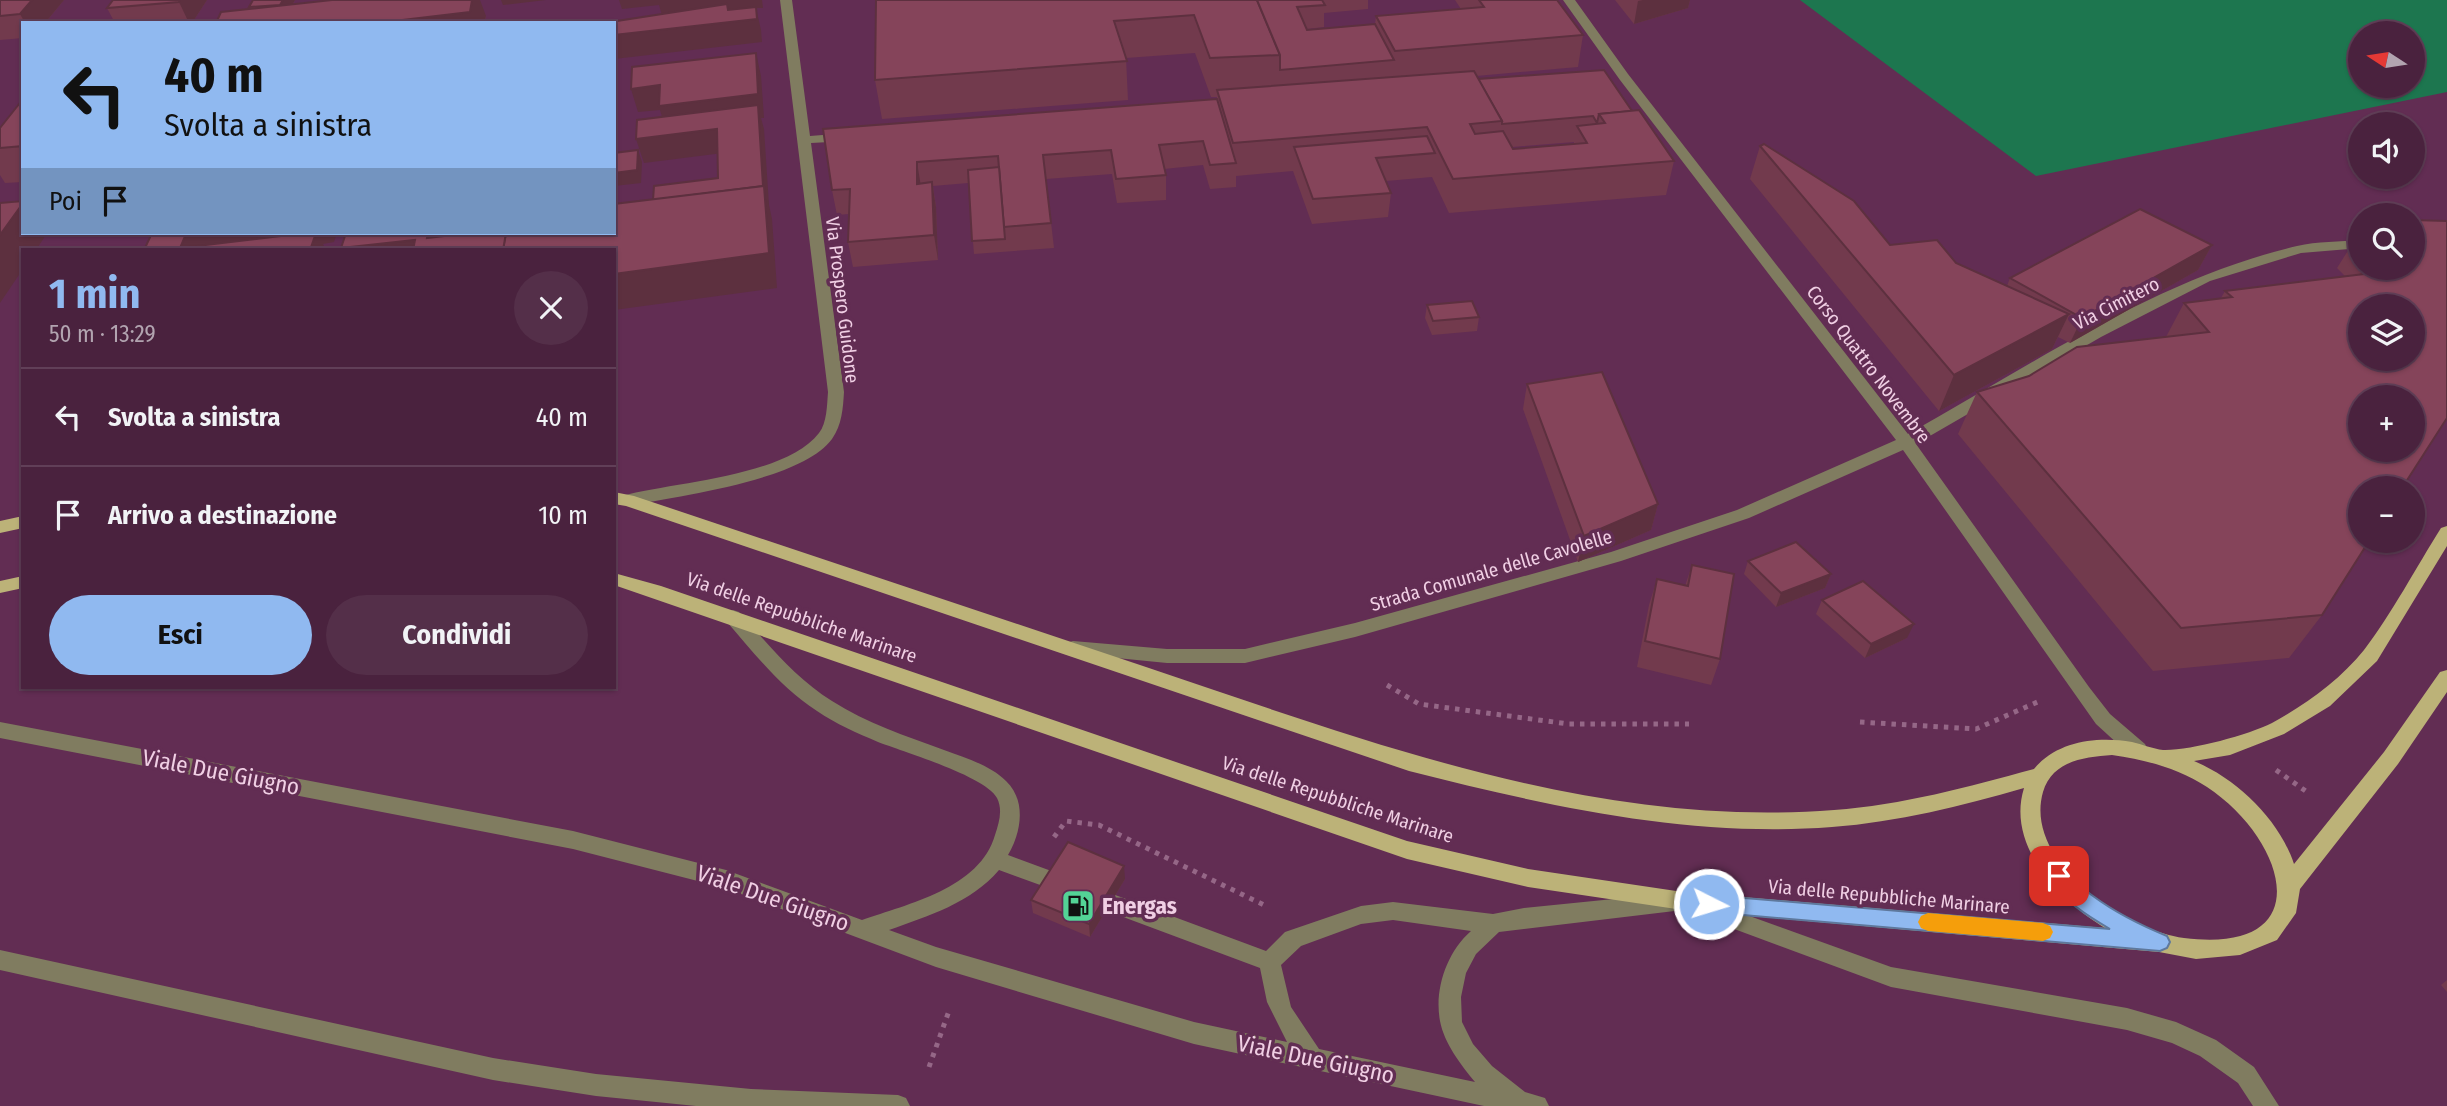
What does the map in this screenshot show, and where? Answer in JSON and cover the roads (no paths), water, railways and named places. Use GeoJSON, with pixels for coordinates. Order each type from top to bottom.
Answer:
{"type":"FeatureCollection","features":[{"type":"Feature","properties":{"kind":"main road"},"geometry":{"type":"LineString","coordinates":[[621,499],[1409,763],[1513,789],[1620,809],[1737,819],[1830,819],[1960,798],[2038,776]]}},
{"type":"Feature","properties":{"kind":"main road"},"geometry":{"type":"LineString","coordinates":[[0,527],[21,522]]}},
{"type":"Feature","properties":{"kind":"main road"},"geometry":{"type":"LineString","coordinates":[[2165,757],[2230,747],[2277,729],[2323,701],[2370,656],[2447,532]]}},
{"type":"Feature","properties":{"kind":"main road","name":"Via delle Repubbliche Marinare"},"geometry":{"type":"LineString","coordinates":[[616,580],[733,617],[1407,850],[1528,878],[1683,901],[2160,942]]}},
{"type":"Feature","properties":{"kind":"main road"},"geometry":{"type":"LineString","coordinates":[[0,587],[21,582]]}},
{"type":"Feature","properties":{"kind":"main road"},"geometry":{"type":"LineString","coordinates":[[2290,886],[2391,758],[2447,677]]}},
{"type":"Feature","properties":{"kind":"main road"},"geometry":{"type":"LineString","coordinates":[[2089,748],[2138,750],[2165,757],[2217,783],[2260,820],[2287,864],[2290,886],[2288,905],[2279,923],[2264,937],[2219,950],[2191,949],[2160,942],[2131,931],[2079,897],[2042,854],[2033,832],[2029,811],[2031,793],[2038,776],[2050,763],[2067,754],[2089,748]]}},
{"type":"Feature","properties":{"kind":"street","name":"Via Prospero Guidone"},"geometry":{"type":"LineString","coordinates":[[621,499],[774,467],[806,454],[824,439],[834,419],[836,392],[786,0]]}},
{"type":"Feature","properties":{"kind":"street","name":"Corso Quattro Novembre"},"geometry":{"type":"LineString","coordinates":[[1569,0],[1616,77],[1906,442],[2082,692],[2103,719],[2138,750]]}},
{"type":"Feature","properties":{"kind":"street"},"geometry":{"type":"LineString","coordinates":[[803,140],[859,136]]}},
{"type":"Feature","properties":{"kind":"street","name":"Via Cimitero"},"geometry":{"type":"LineString","coordinates":[[1906,442],[2096,334],[2205,278],[2300,249],[2348,245]]}},
{"type":"Feature","properties":{"kind":"street","name":"Strada Comunale delle Cavolelle"},"geometry":{"type":"LineString","coordinates":[[1069,648],[1167,656],[1245,656],[1329,637],[1615,557],[1743,514],[1906,442]]}},
{"type":"Feature","properties":{"kind":"street"},"geometry":{"type":"LineString","coordinates":[[733,617],[790,679],[822,705],[865,729],[972,770],[994,782],[1007,795],[1010,820],[1007,838],[996,860],[979,877],[943,900],[863,929]]}},
{"type":"Feature","properties":{"kind":"street","name":"Viale Due Giugno"},"geometry":{"type":"LineString","coordinates":[[0,730],[573,840],[726,879],[972,968],[1194,1033],[1529,1104]]}},
{"type":"Feature","properties":{"kind":"street"},"geometry":{"type":"LineString","coordinates":[[996,860],[1270,962]]}},
{"type":"Feature","properties":{"kind":"street"},"geometry":{"type":"LineString","coordinates":[[1311,1057],[1283,1017],[1272,988],[1270,962],[1293,939],[1362,915],[1393,911],[1493,925],[1524,918],[1683,901],[1891,977],[2127,1019],[2176,1033],[2208,1048],[2246,1075],[2267,1106]]}},
{"type":"Feature","properties":{"kind":"street"},"geometry":{"type":"LineString","coordinates":[[1493,925],[1468,947],[1455,971],[1450,998],[1451,1022],[1465,1052],[1484,1074],[1529,1104]]}},
{"type":"Feature","properties":{"kind":"street"},"geometry":{"type":"LineString","coordinates":[[0,960],[493,1069],[596,1085],[751,1100],[898,1106]]}},
{"type":"Feature","properties":{"kind":"place","name":"Energas"},"geometry":{"type":"Point","coordinates":[1078,906]}}]}
